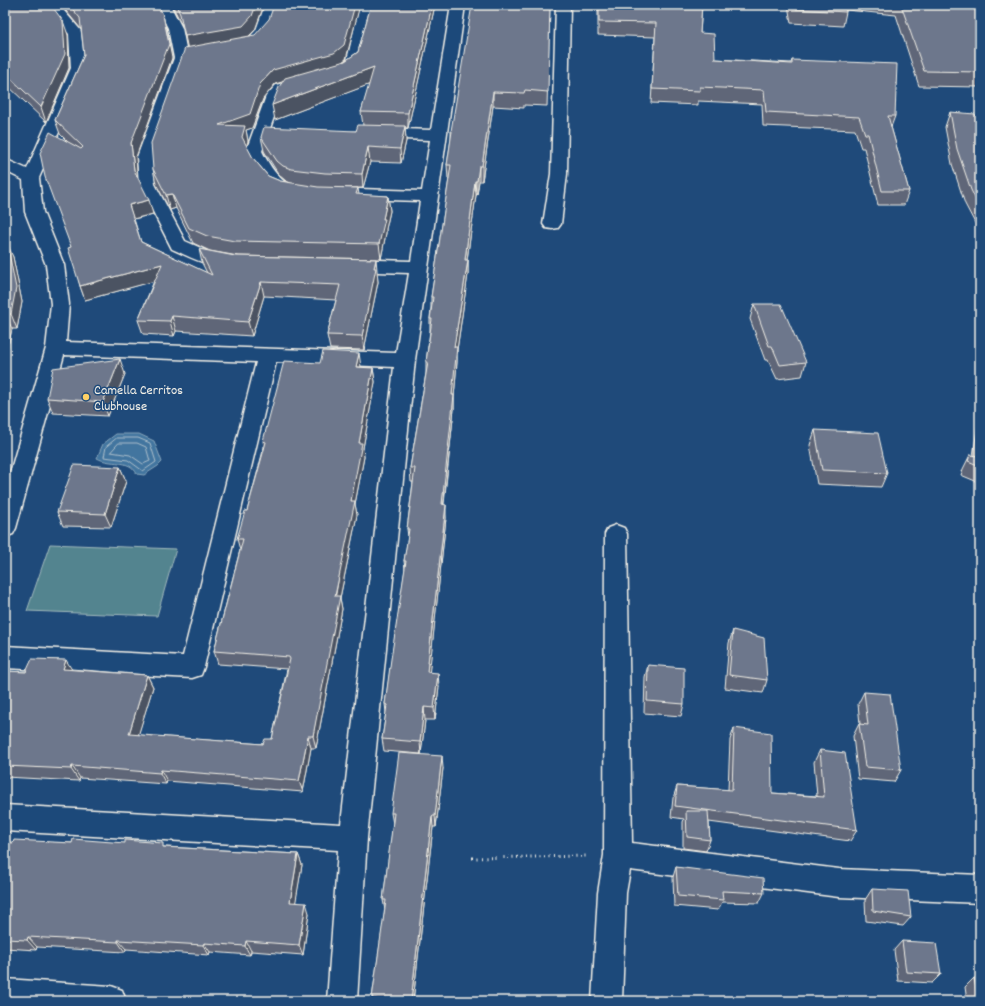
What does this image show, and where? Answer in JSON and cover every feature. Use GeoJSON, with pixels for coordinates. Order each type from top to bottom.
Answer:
{"type":"FeatureCollection","features":[{"type":"Feature","properties":{"kind":"street"},"geometry":{"type":"LineString","coordinates":[[5,528],[56,348],[60,304],[55,265],[34,212],[31,178],[79,68],[76,33],[51,5]]}},
{"type":"Feature","properties":{"kind":"street"},"geometry":{"type":"LineString","coordinates":[[164,5],[189,56],[145,157],[147,184],[178,245],[206,257],[246,263]]}},
{"type":"Feature","properties":{"kind":"street"},"geometry":{"type":"LineString","coordinates":[[235,48],[251,45],[263,32],[272,5]]}},
{"type":"Feature","properties":{"kind":"street"},"geometry":{"type":"LineString","coordinates":[[367,5],[354,62],[341,71],[281,88],[272,98],[254,151],[260,163],[279,186],[300,193],[429,196]]}},
{"type":"Feature","properties":{"kind":"street"},"geometry":{"type":"LineString","coordinates":[[342,1001],[352,838],[405,360],[458,5]]}},
{"type":"Feature","properties":{"kind":"street"},"geometry":{"type":"LineString","coordinates":[[552,224],[559,174],[563,5]]}},
{"type":"Feature","properties":{"kind":"street"},"geometry":{"type":"LineString","coordinates":[[363,133],[439,135]]}},
{"type":"Feature","properties":{"kind":"street"},"geometry":{"type":"LineString","coordinates":[[5,164],[31,178]]}},
{"type":"Feature","properties":{"kind":"street"},"geometry":{"type":"LineString","coordinates":[[332,265],[419,267]]}},
{"type":"Feature","properties":{"kind":"street"},"geometry":{"type":"LineString","coordinates":[[56,348],[405,360]]}},
{"type":"Feature","properties":{"kind":"street"},"geometry":{"type":"LineString","coordinates":[[5,657],[192,667],[268,356]]}},
{"type":"Feature","properties":{"kind":"street"},"geometry":{"type":"LineString","coordinates":[[607,1001],[612,893],[618,855],[616,534]]}},
{"type":"Feature","properties":{"kind":"street"},"geometry":{"type":"LineString","coordinates":[[5,818],[352,838]]}},
{"type":"Feature","properties":{"kind":"street"},"geometry":{"type":"LineString","coordinates":[[618,855],[839,883],[980,890]]}},
{"type":"Feature","properties":{"kind":"street"},"geometry":{"type":"LineString","coordinates":[[5,994],[111,1001]]}},
{"type":"Feature","properties":{"kind":"path"},"geometry":{"type":"LineString","coordinates":[[472,858],[618,855]]}},
{"type":"Feature","properties":{"kind":"green space"},"geometry":{"type":"Polygon","coordinates":[[[50,544],[176,549],[157,616],[27,611],[50,544]]]}},
{"type":"Feature","properties":{"kind":"water"},"geometry":{"type":"Polygon","coordinates":[[[116,434],[139,434],[154,441],[162,462],[144,475],[137,474],[134,469],[125,464],[108,462],[97,458],[103,444],[116,434]]]}},
{"type":"Feature","properties":{"kind":"building"},"geometry":{"type":"Polygon","coordinates":[[[5,5],[51,5],[63,21],[65,54],[41,107],[5,73],[5,26],[9,20],[5,22],[5,5]]]}},
{"type":"Feature","properties":{"kind":"building"},"geometry":{"type":"Polygon","coordinates":[[[69,5],[158,5],[163,15],[169,44],[131,143],[134,170],[149,200],[129,205],[141,242],[212,275],[199,249],[235,256],[376,259],[374,268],[376,268],[362,336],[327,335],[340,285],[261,282],[248,322],[172,316],[170,321],[138,320],[162,264],[80,286],[68,248],[71,247],[45,177],[40,153],[50,132],[81,149],[83,147],[55,120],[84,55],[80,18],[69,5]]]}},
{"type":"Feature","properties":{"kind":"building"},"geometry":{"type":"Polygon","coordinates":[[[176,5],[256,5],[252,16],[243,26],[185,36],[180,14],[176,5]]]}},
{"type":"Feature","properties":{"kind":"building"},"geometry":{"type":"Polygon","coordinates":[[[274,5],[355,5],[344,45],[334,53],[273,70],[260,84],[250,114],[219,125],[245,126],[242,137],[253,158],[268,176],[280,181],[318,187],[358,188],[356,194],[388,196],[383,219],[385,219],[379,244],[235,241],[207,236],[189,228],[172,194],[166,195],[153,169],[151,143],[185,48],[255,35],[269,19],[274,5]]]}},
{"type":"Feature","properties":{"kind":"building"},"geometry":{"type":"Polygon","coordinates":[[[371,5],[432,5],[408,113],[361,112],[374,67],[272,105],[279,87],[285,78],[345,61],[358,52],[371,5]]]}},
{"type":"Feature","properties":{"kind":"building"},"geometry":{"type":"Polygon","coordinates":[[[472,5],[550,5],[548,92],[525,90],[524,93],[493,92],[482,166],[479,166],[477,181],[475,181],[465,260],[468,260],[454,347],[457,347],[452,395],[454,395],[442,504],[446,505],[427,672],[438,673],[434,708],[424,707],[420,742],[382,739],[391,659],[406,561],[404,561],[409,529],[407,529],[415,468],[410,468],[428,362],[426,362],[432,319],[430,319],[433,297],[431,297],[451,165],[447,165],[451,131],[472,5]]]}},
{"type":"Feature","properties":{"kind":"building"},"geometry":{"type":"Polygon","coordinates":[[[599,5],[702,5],[700,33],[714,34],[715,59],[792,64],[792,60],[897,64],[895,116],[888,116],[909,191],[882,191],[868,134],[865,134],[859,117],[766,112],[764,90],[700,87],[700,91],[652,89],[656,23],[599,22],[599,5]]]}},
{"type":"Feature","properties":{"kind":"building"},"geometry":{"type":"Polygon","coordinates":[[[794,5],[845,5],[846,12],[794,9],[794,5]]]}},
{"type":"Feature","properties":{"kind":"building"},"geometry":{"type":"Polygon","coordinates":[[[901,5],[980,5],[980,72],[924,71],[901,5]]]}},
{"type":"Feature","properties":{"kind":"building"},"geometry":{"type":"Polygon","coordinates":[[[950,112],[975,114],[980,126],[980,208],[971,190],[957,149],[950,112]]]}},
{"type":"Feature","properties":{"kind":"building"},"geometry":{"type":"Polygon","coordinates":[[[358,125],[405,126],[400,149],[368,147],[362,174],[325,173],[291,169],[283,166],[277,161],[261,137],[264,127],[356,131],[358,125]]]}},
{"type":"Feature","properties":{"kind":"building"},"geometry":{"type":"Polygon","coordinates":[[[5,243],[7,243],[16,288],[11,314],[6,315],[5,317],[5,243]]]}},
{"type":"Feature","properties":{"kind":"building"},"geometry":{"type":"Polygon","coordinates":[[[754,304],[781,304],[806,362],[780,365],[772,346],[769,346],[754,304]]]}},
{"type":"Feature","properties":{"kind":"building"},"geometry":{"type":"Polygon","coordinates":[[[323,351],[359,353],[356,367],[373,368],[359,443],[362,443],[351,501],[355,501],[335,596],[340,596],[313,736],[308,736],[299,781],[161,770],[160,773],[72,766],[71,769],[5,766],[5,671],[26,672],[32,659],[66,660],[63,669],[147,675],[129,734],[263,744],[265,739],[272,739],[290,659],[289,657],[214,651],[243,539],[237,539],[245,511],[247,511],[266,442],[263,441],[284,361],[320,363],[323,351]]]}},
{"type":"Feature","properties":{"kind":"building"},"geometry":{"type":"Polygon","coordinates":[[[120,359],[103,402],[47,398],[53,368],[120,359]]]}},
{"type":"Feature","properties":{"kind":"building"},"geometry":{"type":"Polygon","coordinates":[[[815,430],[878,433],[887,473],[822,470],[815,430]]]}},
{"type":"Feature","properties":{"kind":"building"},"geometry":{"type":"Polygon","coordinates":[[[980,444],[980,466],[968,461],[970,455],[978,456],[980,444]]]}},
{"type":"Feature","properties":{"kind":"building"},"geometry":{"type":"Polygon","coordinates":[[[74,465],[120,467],[105,514],[57,512],[74,465]]]}},
{"type":"Feature","properties":{"kind":"building"},"geometry":{"type":"Polygon","coordinates":[[[733,630],[764,638],[767,680],[729,675],[733,630]]]}},
{"type":"Feature","properties":{"kind":"building"},"geometry":{"type":"Polygon","coordinates":[[[648,665],[684,668],[684,704],[647,701],[648,665]]]}},
{"type":"Feature","properties":{"kind":"building"},"geometry":{"type":"Polygon","coordinates":[[[864,692],[890,694],[901,770],[865,767],[859,724],[868,725],[864,692]]]}},
{"type":"Feature","properties":{"kind":"building"},"geometry":{"type":"Polygon","coordinates":[[[734,728],[771,733],[772,793],[824,797],[820,750],[845,753],[857,830],[675,806],[677,786],[732,790],[734,728]]]}},
{"type":"Feature","properties":{"kind":"building"},"geometry":{"type":"Polygon","coordinates":[[[399,753],[442,756],[435,816],[432,816],[411,1001],[377,1001],[377,999],[372,998],[386,900],[383,900],[394,813],[391,813],[399,753]]]}},
{"type":"Feature","properties":{"kind":"building"},"geometry":{"type":"Polygon","coordinates":[[[686,811],[708,811],[710,840],[687,837],[686,811]]]}},
{"type":"Feature","properties":{"kind":"building"},"geometry":{"type":"Polygon","coordinates":[[[73,839],[125,843],[125,840],[163,843],[163,847],[298,854],[290,902],[306,903],[299,945],[246,941],[245,946],[204,943],[203,945],[28,937],[27,940],[5,939],[5,842],[13,843],[14,840],[72,843],[73,839]]]}},
{"type":"Feature","properties":{"kind":"building"},"geometry":{"type":"Polygon","coordinates":[[[676,867],[763,878],[764,893],[722,891],[723,900],[678,896],[676,867]]]}},
{"type":"Feature","properties":{"kind":"building"},"geometry":{"type":"Polygon","coordinates":[[[872,889],[908,891],[911,917],[873,911],[872,889]]]}},
{"type":"Feature","properties":{"kind":"building"},"geometry":{"type":"Polygon","coordinates":[[[902,941],[936,943],[941,974],[906,972],[902,941]]]}},
{"type":"Feature","properties":{"kind":"building"},"geometry":{"type":"Polygon","coordinates":[[[974,978],[980,978],[980,1001],[978,1001],[974,978]]]}},
{"type":"Feature","properties":{"kind":"place","name":"Camella Cerritos Clubhouse"},"geometry":{"type":"Point","coordinates":[86,397]}}]}
